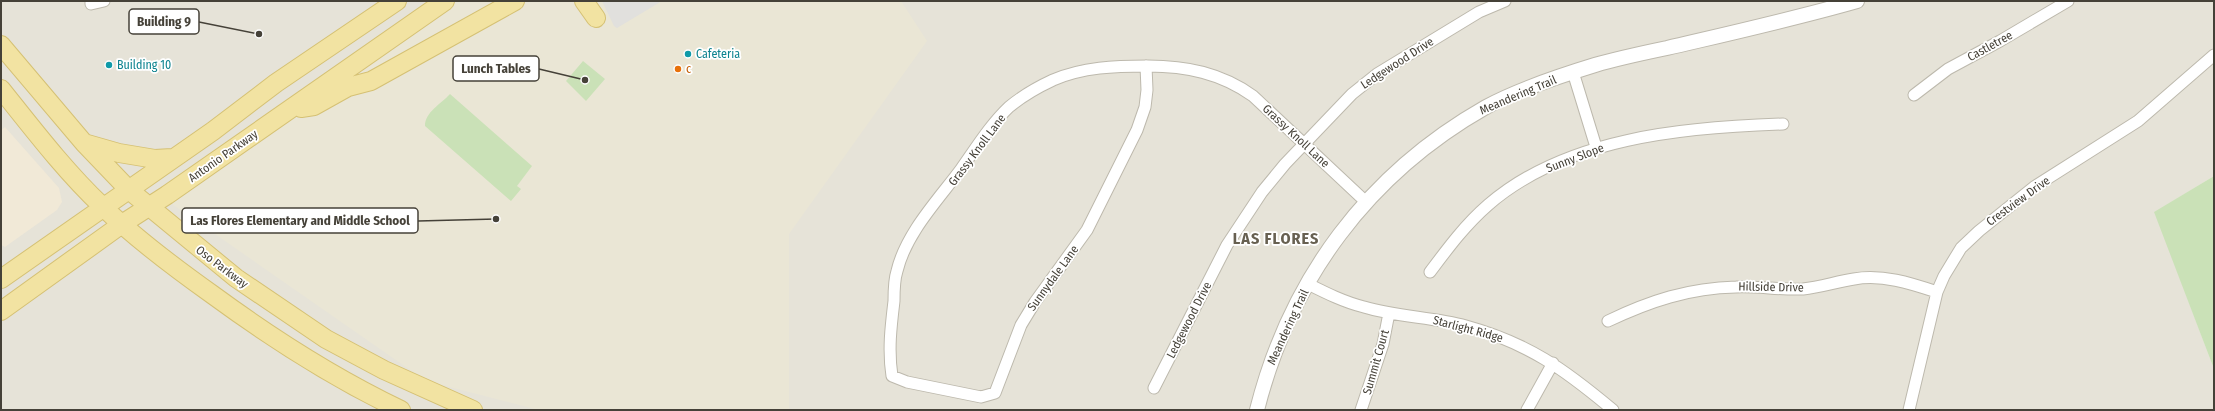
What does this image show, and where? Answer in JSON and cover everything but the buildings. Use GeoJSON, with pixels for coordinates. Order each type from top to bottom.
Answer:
{"type":"FeatureCollection","features":[{"type":"Feature","properties":{"kind":"main road","name":"Antonio Parkway"},"geometry":{"type":"LineString","coordinates":[[1,311],[122,224],[149,208],[445,1]]}},
{"type":"Feature","properties":{"kind":"main road"},"geometry":{"type":"LineString","coordinates":[[289,110],[314,106],[348,87],[371,81],[515,1]]}},
{"type":"Feature","properties":{"kind":"main road"},"geometry":{"type":"LineString","coordinates":[[584,1],[596,18]]}},
{"type":"Feature","properties":{"kind":"main road"},"geometry":{"type":"LineString","coordinates":[[1,279],[102,207],[129,190],[276,83],[390,3]]}},
{"type":"Feature","properties":{"kind":"main road","name":"Oso Parkway"},"geometry":{"type":"LineString","coordinates":[[1,45],[84,143],[129,190],[236,278],[326,338],[384,370],[473,410]]}},
{"type":"Feature","properties":{"kind":"main road"},"geometry":{"type":"LineString","coordinates":[[1,89],[67,169],[102,207],[177,269],[256,326],[343,380],[401,410]]}},
{"type":"Feature","properties":{"kind":"main road"},"geometry":{"type":"LineString","coordinates":[[84,143],[119,153],[155,159],[172,158]]}},
{"type":"Feature","properties":{"kind":"street"},"geometry":{"type":"LineString","coordinates":[[91,1],[91,4],[104,1]]}},
{"type":"Feature","properties":{"kind":"street","name":"Ledgewood Drive"},"geometry":{"type":"LineString","coordinates":[[1154,388],[1231,239],[1262,192],[1304,142],[1352,94],[1377,74],[1479,12],[1505,1]]}},
{"type":"Feature","properties":{"kind":"street","name":"Meandering Trail"},"geometry":{"type":"LineString","coordinates":[[1257,410],[1267,372],[1280,339],[1308,284],[1330,247],[1365,201],[1426,147],[1459,124],[1488,106],[1519,92],[1596,64],[1820,12],[1857,1]]}},
{"type":"Feature","properties":{"kind":"street","name":"Castletree"},"geometry":{"type":"LineString","coordinates":[[1914,95],[1948,69],[2000,41],[2068,1]]}},
{"type":"Feature","properties":{"kind":"street","name":"Crestview Drive"},"geometry":{"type":"LineString","coordinates":[[1909,410],[1937,292],[1944,276],[1961,248],[1978,231],[2034,187],[2138,121],[2214,55]]}},
{"type":"Feature","properties":{"kind":"street","name":"Sunnydale Lane"},"geometry":{"type":"LineString","coordinates":[[892,376],[907,382],[981,397],[995,393],[1020,325],[1034,302],[1087,230],[1138,130],[1145,106],[1147,90],[1146,66]]}},
{"type":"Feature","properties":{"kind":"street","name":"Grassy Knoll Lane"},"geometry":{"type":"LineString","coordinates":[[892,376],[889,353],[896,271],[903,252],[994,124],[1010,107],[1052,80],[1097,68],[1168,66],[1195,70],[1231,81],[1253,96],[1304,142],[1365,201]]}},
{"type":"Feature","properties":{"kind":"street"},"geometry":{"type":"LineString","coordinates":[[1573,72],[1596,147]]}},
{"type":"Feature","properties":{"kind":"street","name":"Sunny Slope"},"geometry":{"type":"LineString","coordinates":[[1430,272],[1461,231],[1488,205],[1523,180],[1557,162],[1596,147],[1712,128],[1783,124]]}},
{"type":"Feature","properties":{"kind":"street","name":"Hillside Drive"},"geometry":{"type":"LineString","coordinates":[[1608,321],[1643,304],[1677,294],[1711,288],[1738,287],[1775,290],[1803,289],[1855,278],[1874,277],[1912,284],[1937,292]]}},
{"type":"Feature","properties":{"kind":"street","name":"Starlight Ridge"},"geometry":{"type":"LineString","coordinates":[[1308,284],[1363,307],[1466,326],[1507,340],[1553,363],[1573,376],[1613,410]]}},
{"type":"Feature","properties":{"kind":"street","name":"Summit Court"},"geometry":{"type":"LineString","coordinates":[[1361,410],[1383,344],[1389,313]]}},
{"type":"Feature","properties":{"kind":"street"},"geometry":{"type":"LineString","coordinates":[[1527,410],[1553,363]]}},
{"type":"Feature","properties":{"kind":"shaded area"},"geometry":{"type":"Polygon","coordinates":[[[1,1],[2214,1],[2214,176],[2155,212],[2214,369],[2214,410],[1,410],[1,1]]]}},
{"type":"Feature","properties":{"kind":"shaded area"},"geometry":{"type":"Polygon","coordinates":[[[456,1],[901,1],[927,41],[789,234],[789,410],[539,410],[426,381],[172,204],[456,1]]]}},
{"type":"Feature","properties":{"kind":"shaded area"},"geometry":{"type":"Polygon","coordinates":[[[602,1],[662,1],[617,28],[614,26],[602,1]]]}},
{"type":"Feature","properties":{"kind":"shaded area"},"geometry":{"type":"Polygon","coordinates":[[[5,127],[59,188],[62,202],[57,210],[5,247],[1,245],[1,130],[5,127]]]}},
{"type":"Feature","properties":{"kind":"green space"},"geometry":{"type":"Polygon","coordinates":[[[583,61],[605,79],[586,101],[566,81],[583,61]]]}},
{"type":"Feature","properties":{"kind":"green space"},"geometry":{"type":"Polygon","coordinates":[[[450,94],[532,166],[517,186],[521,189],[511,201],[425,126],[428,116],[434,108],[450,94]]]}},
{"type":"Feature","properties":{"kind":"green space"},"geometry":{"type":"Polygon","coordinates":[[[2214,176],[2214,369],[2154,212],[2214,176]]]}},
{"type":"Feature","properties":{"kind":"place","name":"Building 9"},"geometry":{"type":"Point","coordinates":[259,34]}},
{"type":"Feature","properties":{"kind":"place","name":"Cafeteria"},"geometry":{"type":"Point","coordinates":[688,54]}},
{"type":"Feature","properties":{"kind":"place","name":"Building 10"},"geometry":{"type":"Point","coordinates":[109,65]}},
{"type":"Feature","properties":{"kind":"place","name":"c"},"geometry":{"type":"Point","coordinates":[678,69]}},
{"type":"Feature","properties":{"kind":"place","name":"Lunch Tables"},"geometry":{"type":"Point","coordinates":[585,80]}},
{"type":"Feature","properties":{"kind":"place","name":"Las Flores Elementary and Middle School"},"geometry":{"type":"Point","coordinates":[496,219]}},
{"type":"Feature","properties":{"kind":"district","name":"LAS FLORES"},"geometry":{"type":"Point","coordinates":[1276,238]}}]}
